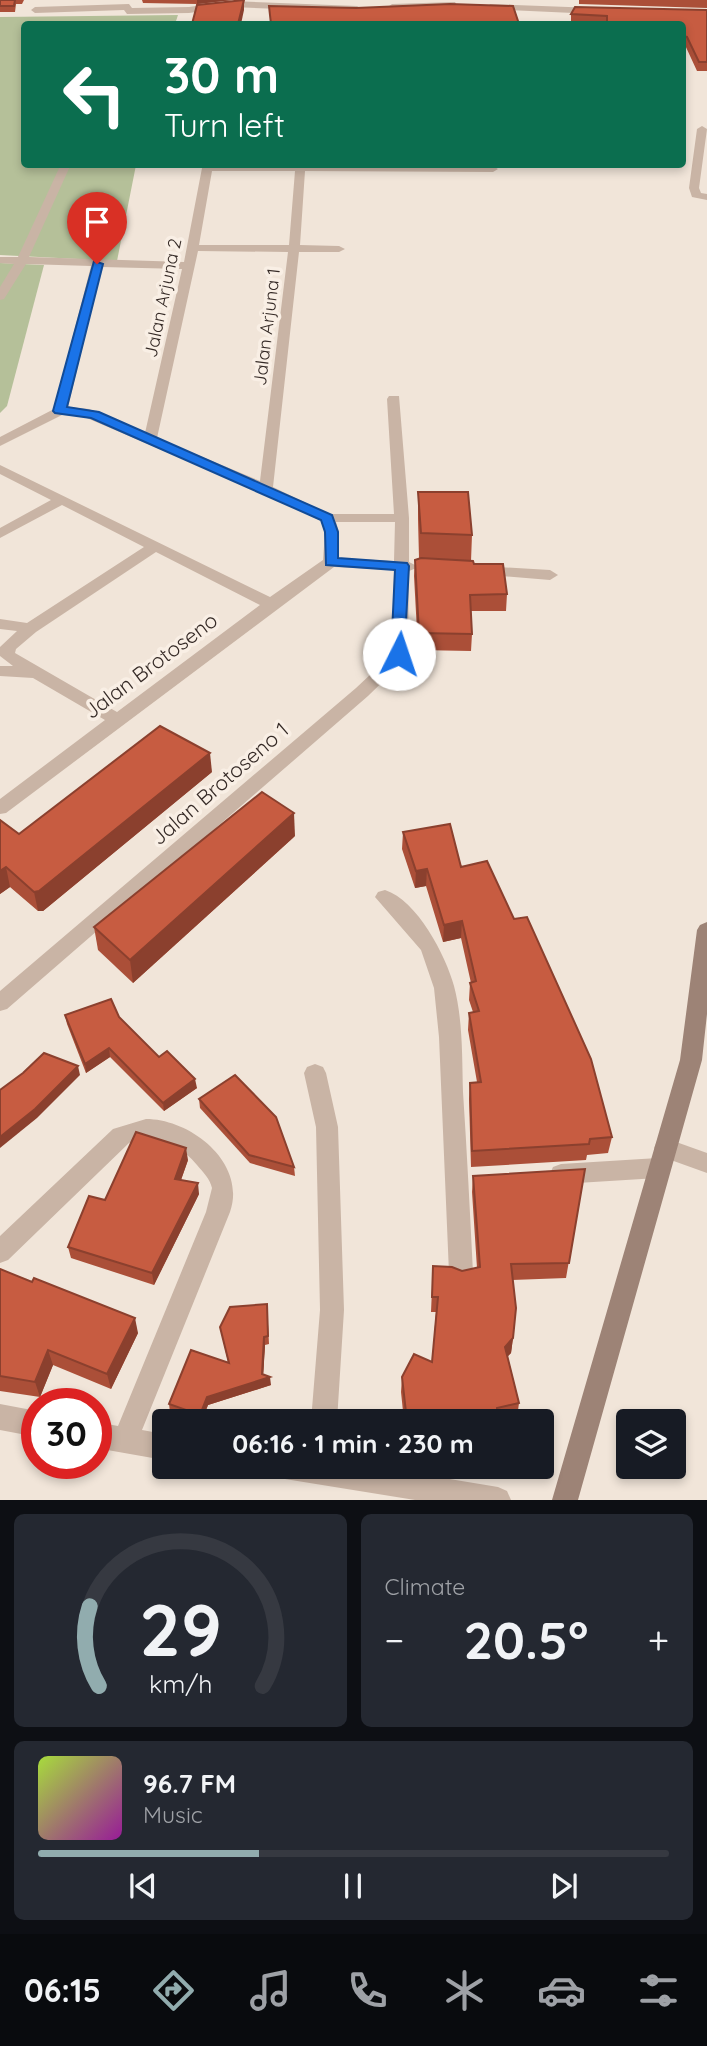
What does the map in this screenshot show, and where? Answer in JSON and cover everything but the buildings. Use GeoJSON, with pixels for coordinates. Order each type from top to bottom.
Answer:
{"type":"FeatureCollection","features":[{"type":"Feature","properties":{"kind":"street"},"geometry":{"type":"LineString","coordinates":[[537,0],[542,13]]}},
{"type":"Feature","properties":{"kind":"street"},"geometry":{"type":"LineString","coordinates":[[35,10],[128,9],[188,13],[232,4],[295,3],[371,9],[469,5]]}},
{"type":"Feature","properties":{"kind":"street"},"geometry":{"type":"LineString","coordinates":[[481,6],[542,13],[604,12]]}},
{"type":"Feature","properties":{"kind":"street"},"geometry":{"type":"LineString","coordinates":[[700,129],[694,188],[696,195],[707,197]]}},
{"type":"Feature","properties":{"kind":"street"},"geometry":{"type":"LineString","coordinates":[[0,296],[22,261],[64,168]]}},
{"type":"Feature","properties":{"kind":"street","name":"Jalan Arjuna 2"},"geometry":{"type":"LineString","coordinates":[[150,441],[193,248],[205,171],[209,168]]}},
{"type":"Feature","properties":{"kind":"street"},"geometry":{"type":"LineString","coordinates":[[300,168],[494,169]]}},
{"type":"Feature","properties":{"kind":"street","name":"Jalan Arjuna 1"},"geometry":{"type":"LineString","coordinates":[[266,489],[294,249],[300,168]]}},
{"type":"Feature","properties":{"kind":"street"},"geometry":{"type":"LineString","coordinates":[[193,248],[339,249]]}},
{"type":"Feature","properties":{"kind":"street"},"geometry":{"type":"LineString","coordinates":[[0,260],[189,267]]}},
{"type":"Feature","properties":{"kind":"street"},"geometry":{"type":"LineString","coordinates":[[60,411],[97,264]]}},
{"type":"Feature","properties":{"kind":"street","name":"Jalan Brotoseno 1"},"geometry":{"type":"LineString","coordinates":[[0,1003],[362,692],[395,660],[400,648],[402,518],[394,399]]}},
{"type":"Feature","properties":{"kind":"street"},"geometry":{"type":"LineString","coordinates":[[0,442],[60,411],[72,410],[94,415],[327,518],[402,518]]}},
{"type":"Feature","properties":{"kind":"street"},"geometry":{"type":"LineString","coordinates":[[0,469],[271,604]]}},
{"type":"Feature","properties":{"kind":"street"},"geometry":{"type":"LineString","coordinates":[[0,534],[62,499]]}},
{"type":"Feature","properties":{"kind":"street"},"geometry":{"type":"LineString","coordinates":[[327,518],[332,532],[331,562],[428,568]]}},
{"type":"Feature","properties":{"kind":"street"},"geometry":{"type":"LineString","coordinates":[[118,720],[35,673],[8,654],[12,642],[30,628],[154,547]]}},
{"type":"Feature","properties":{"kind":"street","name":"Jalan Brotoseno"},"geometry":{"type":"LineString","coordinates":[[0,808],[331,562]]}},
{"type":"Feature","properties":{"kind":"street"},"geometry":{"type":"LineString","coordinates":[[469,570],[550,575]]}},
{"type":"Feature","properties":{"kind":"street"},"geometry":{"type":"LineString","coordinates":[[0,624],[30,628]]}},
{"type":"Feature","properties":{"kind":"street"},"geometry":{"type":"LineString","coordinates":[[0,671],[35,673]]}},
{"type":"Feature","properties":{"kind":"street"},"geometry":{"type":"LineString","coordinates":[[385,897],[406,917],[430,947],[444,988],[450,1037],[461,1273]]}},
{"type":"Feature","properties":{"kind":"street"},"geometry":{"type":"LineString","coordinates":[[565,1500],[691,1060],[707,930]]}},
{"type":"Feature","properties":{"kind":"street"},"geometry":{"type":"LineString","coordinates":[[315,1073],[327,1140],[332,1310],[325,1409]]}},
{"type":"Feature","properties":{"kind":"street"},"geometry":{"type":"LineString","coordinates":[[0,1252],[121,1136],[133,1130],[161,1128],[174,1132],[199,1151],[219,1175],[223,1187],[215,1220],[125,1440]]}},
{"type":"Feature","properties":{"kind":"street"},"geometry":{"type":"LineString","coordinates":[[538,1176],[662,1158],[707,1163]]}},
{"type":"Feature","properties":{"kind":"street"},"geometry":{"type":"LineString","coordinates":[[456,1181],[483,1180]]}},
{"type":"Feature","properties":{"kind":"street"},"geometry":{"type":"LineString","coordinates":[[0,1417],[21,1421]]}},
{"type":"Feature","properties":{"kind":"street"},"geometry":{"type":"LineString","coordinates":[[112,1438],[152,1445]]}},
{"type":"Feature","properties":{"kind":"street"},"geometry":{"type":"LineString","coordinates":[[377,1479],[498,1500]]}},
{"type":"Feature","properties":{"kind":"green space"},"geometry":{"type":"Polygon","coordinates":[[[178,15],[176,21],[21,21],[21,168],[135,168],[117,261],[0,255],[0,17],[178,15]]]}},
{"type":"Feature","properties":{"kind":"green space"},"geometry":{"type":"Polygon","coordinates":[[[0,263],[44,265],[7,406],[0,413],[0,263]]]}},
{"type":"Feature","properties":{"kind":"route"},"geometry":{"type":"LineString","coordinates":[[97,264],[60,411],[72,410],[94,415],[327,518],[332,532],[331,562],[402,566],[399,654]]}}]}
